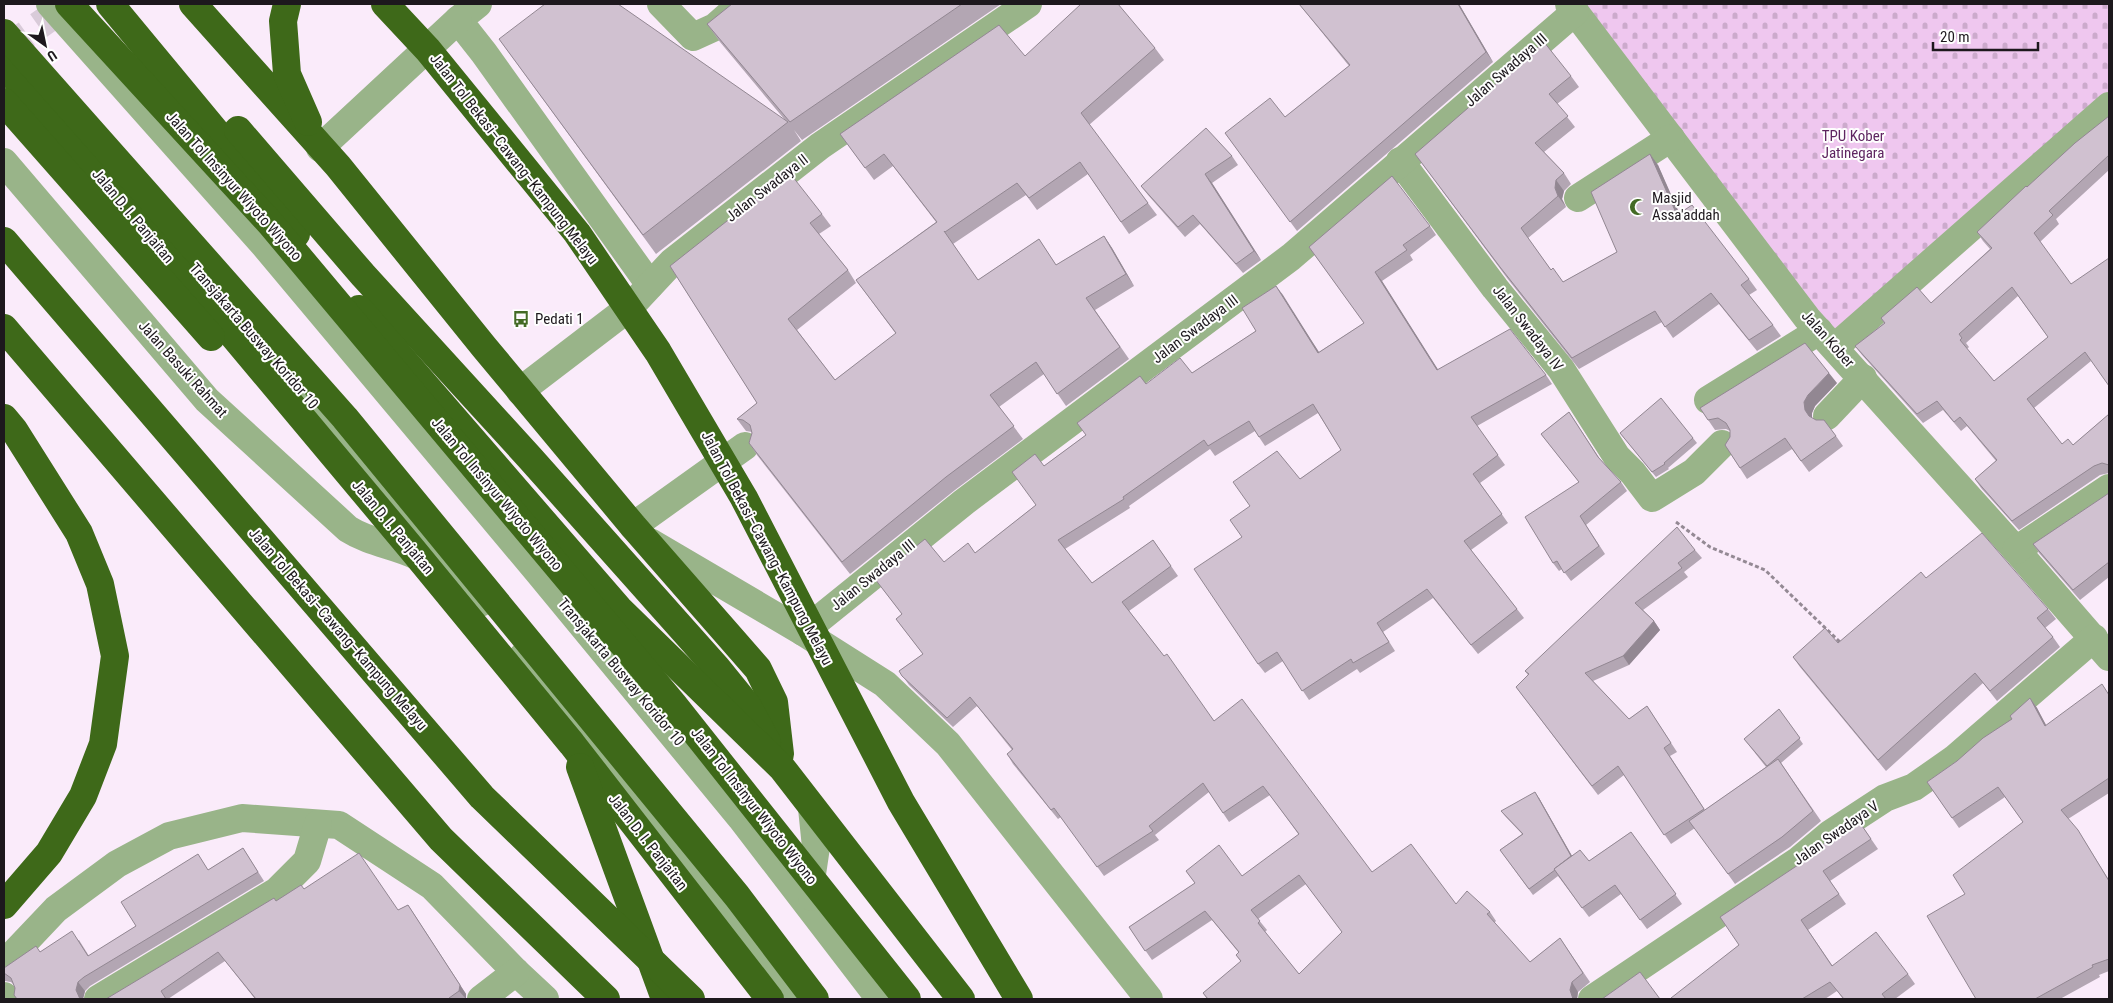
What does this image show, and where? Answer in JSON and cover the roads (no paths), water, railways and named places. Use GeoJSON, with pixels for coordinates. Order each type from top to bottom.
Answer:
{"type":"FeatureCollection","features":[{"type":"Feature","properties":{"kind":"highway","name":"Jalan Tol Insinyur Wiyoto Wiyono"},"geometry":{"type":"LineString","coordinates":[[69,4],[276,231],[673,704],[907,999]]}},
{"type":"Feature","properties":{"kind":"highway"},"geometry":{"type":"LineString","coordinates":[[110,4],[240,161],[277,212],[464,432],[619,609],[782,768]]}},
{"type":"Feature","properties":{"kind":"highway"},"geometry":{"type":"LineString","coordinates":[[130,4],[363,275],[530,458],[717,668],[746,705],[782,768],[961,999]]}},
{"type":"Feature","properties":{"kind":"highway"},"geometry":{"type":"LineString","coordinates":[[193,4],[338,166],[520,391],[638,532],[758,669],[774,702],[782,768]]}},
{"type":"Feature","properties":{"kind":"highway"},"geometry":{"type":"LineString","coordinates":[[287,4],[283,21],[287,74],[320,148]]}},
{"type":"Feature","properties":{"kind":"highway","name":"Jalan Tol Bekasi–Cawang–Kampung Melayu"},"geometry":{"type":"LineString","coordinates":[[385,4],[428,50],[577,233],[658,352],[744,498],[901,802],[1019,999]]}},
{"type":"Feature","properties":{"kind":"highway"},"geometry":{"type":"LineString","coordinates":[[4,34],[345,418],[737,896],[816,999]]}},
{"type":"Feature","properties":{"kind":"highway","name":"Jalan D. I. Panjaitan"},"geometry":{"type":"LineString","coordinates":[[4,65],[114,192],[572,744],[770,999]]}},
{"type":"Feature","properties":{"kind":"highway"},"geometry":{"type":"LineString","coordinates":[[4,102],[350,495],[389,534],[414,552]]}},
{"type":"Feature","properties":{"kind":"highway","name":"Jalan Tol Bekasi–Cawang–Kampung Melayu"},"geometry":{"type":"LineString","coordinates":[[4,241],[482,797],[691,999]]}},
{"type":"Feature","properties":{"kind":"highway"},"geometry":{"type":"LineString","coordinates":[[4,328],[442,839],[606,999]]}},
{"type":"Feature","properties":{"kind":"highway"},"geometry":{"type":"LineString","coordinates":[[4,418],[14,430],[79,534],[100,584],[115,656],[103,744],[83,796],[49,853],[4,905]]}},
{"type":"Feature","properties":{"kind":"highway"},"geometry":{"type":"LineString","coordinates":[[572,744],[664,999]]}},
{"type":"Feature","properties":{"kind":"street","name":"Transjakarta Busway Koridor 10"},"geometry":{"type":"LineString","coordinates":[[50,4],[265,246],[722,795],[880,999]]}},
{"type":"Feature","properties":{"kind":"street"},"geometry":{"type":"LineString","coordinates":[[660,4],[693,37],[714,27],[741,4]]}},
{"type":"Feature","properties":{"kind":"street","name":"Jalan Swadaya II"},"geometry":{"type":"LineString","coordinates":[[520,391],[630,307],[672,262],[820,146],[1028,4]]}},
{"type":"Feature","properties":{"kind":"street","name":"Jalan Kober"},"geometry":{"type":"LineString","coordinates":[[1572,8],[1807,318],[1863,378],[2102,648]]}},
{"type":"Feature","properties":{"kind":"street","name":"Jalan Swadaya III"},"geometry":{"type":"LineString","coordinates":[[803,632],[964,502],[1291,257],[1572,8]]}},
{"type":"Feature","properties":{"kind":"street"},"geometry":{"type":"LineString","coordinates":[[320,148],[468,12],[496,68],[650,285]]}},
{"type":"Feature","properties":{"kind":"street","name":"Transjakarta Busway Koridor 10"},"geometry":{"type":"LineString","coordinates":[[4,52],[252,332],[480,603],[798,999]]}},
{"type":"Feature","properties":{"kind":"street"},"geometry":{"type":"LineString","coordinates":[[1708,400],[1827,339],[2109,106]]}},
{"type":"Feature","properties":{"kind":"street"},"geometry":{"type":"LineString","coordinates":[[1578,198],[1670,138]]}},
{"type":"Feature","properties":{"kind":"street","name":"Jalan Swadaya IV"},"geometry":{"type":"LineString","coordinates":[[1400,161],[1495,288],[1561,369],[1617,456],[1652,498],[1694,472],[1722,444]]}},
{"type":"Feature","properties":{"kind":"street","name":"Jalan Basuki Rahmat"},"geometry":{"type":"LineString","coordinates":[[4,162],[207,400],[348,529],[361,537],[414,552]]}},
{"type":"Feature","properties":{"kind":"street"},"geometry":{"type":"LineString","coordinates":[[1826,416],[1863,378]]}},
{"type":"Feature","properties":{"kind":"street"},"geometry":{"type":"LineString","coordinates":[[745,446],[638,532],[885,684],[948,744],[1149,999]]}},
{"type":"Feature","properties":{"kind":"street"},"geometry":{"type":"LineString","coordinates":[[2016,550],[2109,488]]}},
{"type":"Feature","properties":{"kind":"street","name":"Transjakarta Busway Koridor 10"},"geometry":{"type":"LineString","coordinates":[[414,552],[435,566],[480,603]]}},
{"type":"Feature","properties":{"kind":"street","name":"Jalan Swadaya V"},"geometry":{"type":"LineString","coordinates":[[1592,999],[1799,860],[1830,834],[1885,798],[1914,787],[2102,648]]}},
{"type":"Feature","properties":{"kind":"street"},"geometry":{"type":"LineString","coordinates":[[812,808],[816,847],[812,874],[814,913]]}},
{"type":"Feature","properties":{"kind":"street"},"geometry":{"type":"LineString","coordinates":[[4,964],[56,909],[117,864],[169,836],[242,818],[339,825],[432,886],[545,999]]}},
{"type":"Feature","properties":{"kind":"street"},"geometry":{"type":"LineString","coordinates":[[98,999],[277,891],[307,861],[318,824]]}},
{"type":"Feature","properties":{"kind":"street"},"geometry":{"type":"LineString","coordinates":[[481,999],[516,972]]}},
{"type":"Feature","properties":{"kind":"tunnel"},"geometry":{"type":"LineString","coordinates":[[4,50],[69,4]]}},
{"type":"Feature","properties":{"kind":"place","name":"Masjid Assa'addah"},"geometry":{"type":"Point","coordinates":[1638,207]}},
{"type":"Feature","properties":{"kind":"place","name":"Pedati 1"},"geometry":{"type":"Point","coordinates":[521,319]}},
{"type":"Feature","properties":{"kind":"park label","name":"TPU Kober Jatinegara"},"geometry":{"type":"Point","coordinates":[1853,144]}}]}
